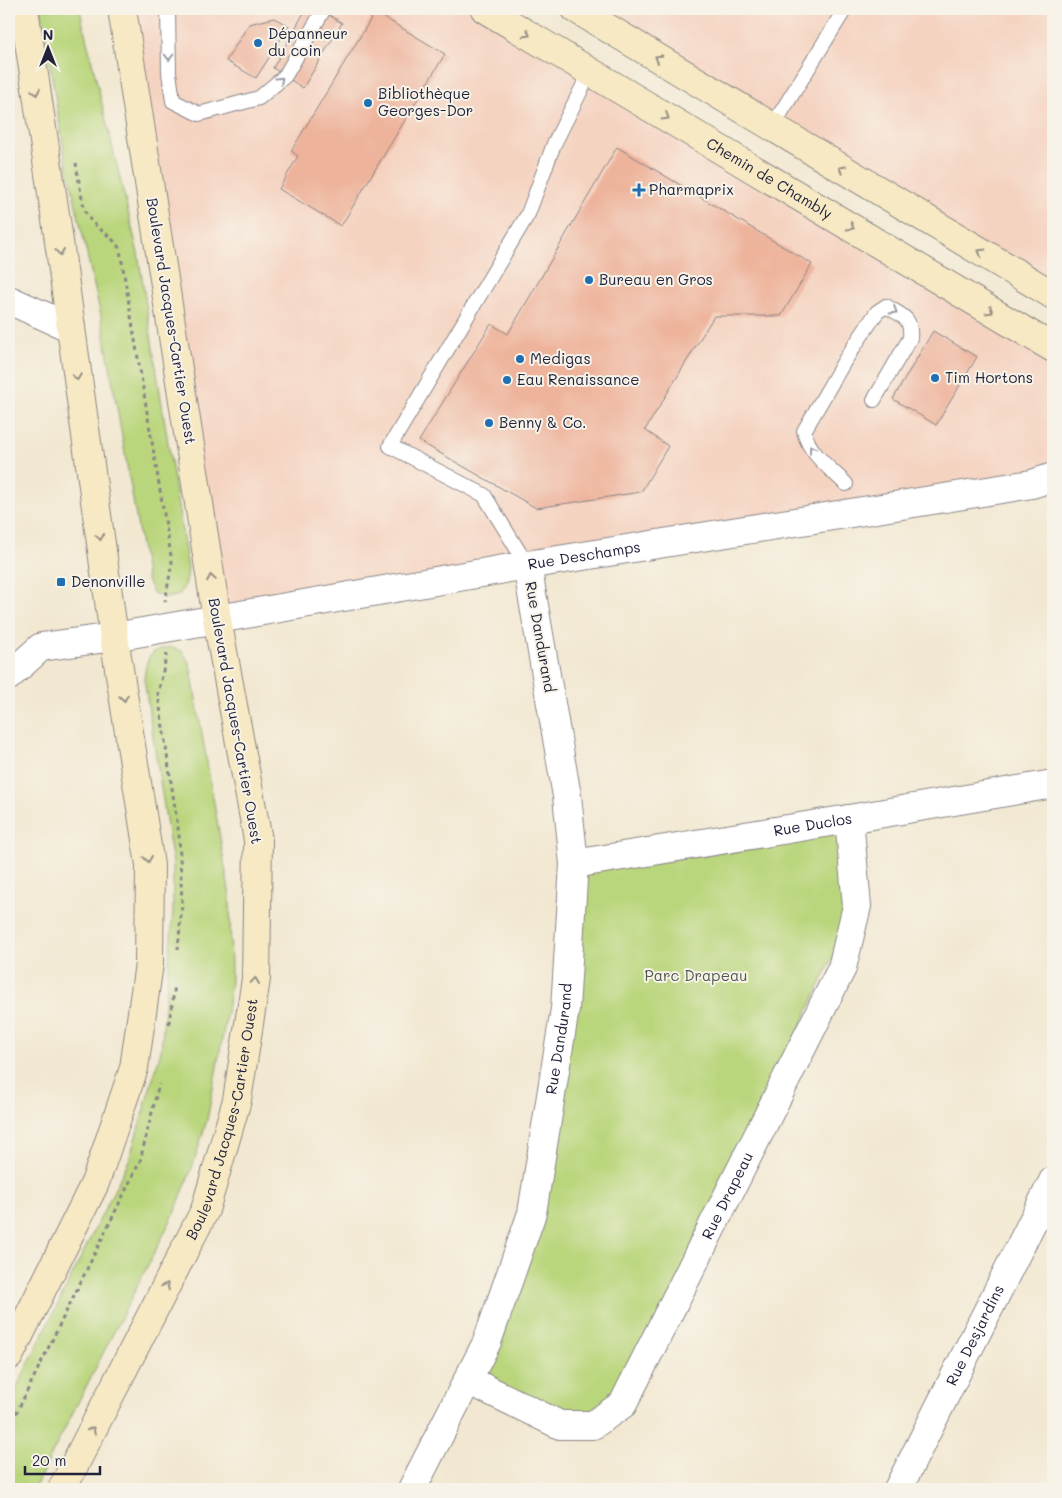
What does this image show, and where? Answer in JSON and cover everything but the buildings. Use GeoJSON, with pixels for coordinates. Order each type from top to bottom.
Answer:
{"type":"FeatureCollection","features":[{"type":"Feature","properties":{"kind":"main road"},"geometry":{"type":"LineString","coordinates":[[9,1356],[96,1183],[134,1068],[149,964],[150,865],[114,637],[24,9]]}},
{"type":"Feature","properties":{"kind":"main road","name":"Boulevard Jacques-Cartier Ouest"},"geometry":{"type":"LineString","coordinates":[[62,1489],[205,1210],[237,1100],[256,979],[258,840],[217,619],[122,9]]}},
{"type":"Feature","properties":{"kind":"main road","name":"Chemin de Chambly"},"geometry":{"type":"LineString","coordinates":[[485,9],[1053,348]]}},
{"type":"Feature","properties":{"kind":"main road"},"geometry":{"type":"LineString","coordinates":[[576,9],[1053,295]]}},
{"type":"Feature","properties":{"kind":"street"},"geometry":{"type":"LineString","coordinates":[[9,300],[70,328]]}},
{"type":"Feature","properties":{"kind":"street","name":"Rue Deschamps"},"geometry":{"type":"LineString","coordinates":[[9,676],[41,646],[114,637],[527,565],[1032,484],[1053,477]]}},
{"type":"Feature","properties":{"kind":"street","name":"Rue Dandurand"},"geometry":{"type":"LineString","coordinates":[[412,1489],[487,1342],[532,1213],[565,1009],[574,864],[567,796],[527,565]]}},
{"type":"Feature","properties":{"kind":"street","name":"Rue Duclos"},"geometry":{"type":"LineString","coordinates":[[574,864],[1053,784]]}},
{"type":"Feature","properties":{"kind":"street","name":"Rue Drapeau"},"geometry":{"type":"LineString","coordinates":[[468,1380],[560,1425],[593,1425],[623,1404],[842,968],[857,906],[848,819]]}},
{"type":"Feature","properties":{"kind":"street","name":"Rue Desjardins"},"geometry":{"type":"LineString","coordinates":[[898,1489],[1053,1181]]}},
{"type":"Feature","properties":{"kind":"lane"},"geometry":{"type":"LineString","coordinates":[[168,9],[169,73],[173,100],[199,114],[259,98],[285,76],[324,9]]}},
{"type":"Feature","properties":{"kind":"lane"},"geometry":{"type":"LineString","coordinates":[[772,127],[845,9]]}},
{"type":"Feature","properties":{"kind":"lane"},"geometry":{"type":"LineString","coordinates":[[527,565],[484,494],[390,446],[528,214],[554,144],[590,72]]}},
{"type":"Feature","properties":{"kind":"lane"},"geometry":{"type":"LineString","coordinates":[[846,484],[813,452],[806,442],[804,431],[845,360],[877,312],[886,306],[907,318],[911,328],[910,338],[874,400]]}},
{"type":"Feature","properties":{"kind":"shaded area"},"geometry":{"type":"Polygon","coordinates":[[[122,9],[485,9],[1053,348],[1053,477],[217,619],[122,9]]]}},
{"type":"Feature","properties":{"kind":"shaded area"},"geometry":{"type":"Polygon","coordinates":[[[576,9],[1053,9],[1053,295],[576,9]]]}},
{"type":"Feature","properties":{"kind":"green space"},"geometry":{"type":"Polygon","coordinates":[[[41,9],[80,9],[138,253],[188,569],[186,583],[179,595],[167,598],[153,593],[147,580],[101,316],[65,157],[41,9]]]}},
{"type":"Feature","properties":{"kind":"green space"},"geometry":{"type":"Polygon","coordinates":[[[170,647],[182,651],[190,664],[230,896],[231,980],[227,1013],[207,1120],[192,1168],[174,1214],[34,1489],[9,1489],[9,1403],[129,1160],[161,1051],[173,913],[173,864],[144,679],[146,665],[150,656],[157,651],[170,647]]]}},
{"type":"Feature","properties":{"kind":"green space","name":"Parc Drapeau"},"geometry":{"type":"Polygon","coordinates":[[[849,819],[857,906],[623,1404],[593,1425],[468,1380],[532,1213],[574,864],[849,819]]]}},
{"type":"Feature","properties":{"kind":"place","name":"Dépanneur du coin"},"geometry":{"type":"Point","coordinates":[258,43]}},
{"type":"Feature","properties":{"kind":"place","name":"Bibliothèque Georges-Dor"},"geometry":{"type":"Point","coordinates":[368,103]}},
{"type":"Feature","properties":{"kind":"place","name":"Pharmaprix"},"geometry":{"type":"Point","coordinates":[639,190]}},
{"type":"Feature","properties":{"kind":"place","name":"Bureau en Gros"},"geometry":{"type":"Point","coordinates":[589,280]}},
{"type":"Feature","properties":{"kind":"place","name":"Medigas"},"geometry":{"type":"Point","coordinates":[520,359]}},
{"type":"Feature","properties":{"kind":"place","name":"Tim Hortons"},"geometry":{"type":"Point","coordinates":[935,378]}},
{"type":"Feature","properties":{"kind":"place","name":"Eau Renaissance"},"geometry":{"type":"Point","coordinates":[507,380]}},
{"type":"Feature","properties":{"kind":"place","name":"Benny & Co."},"geometry":{"type":"Point","coordinates":[489,423]}},
{"type":"Feature","properties":{"kind":"place","name":"Denonville"},"geometry":{"type":"Point","coordinates":[61,582]}}]}
